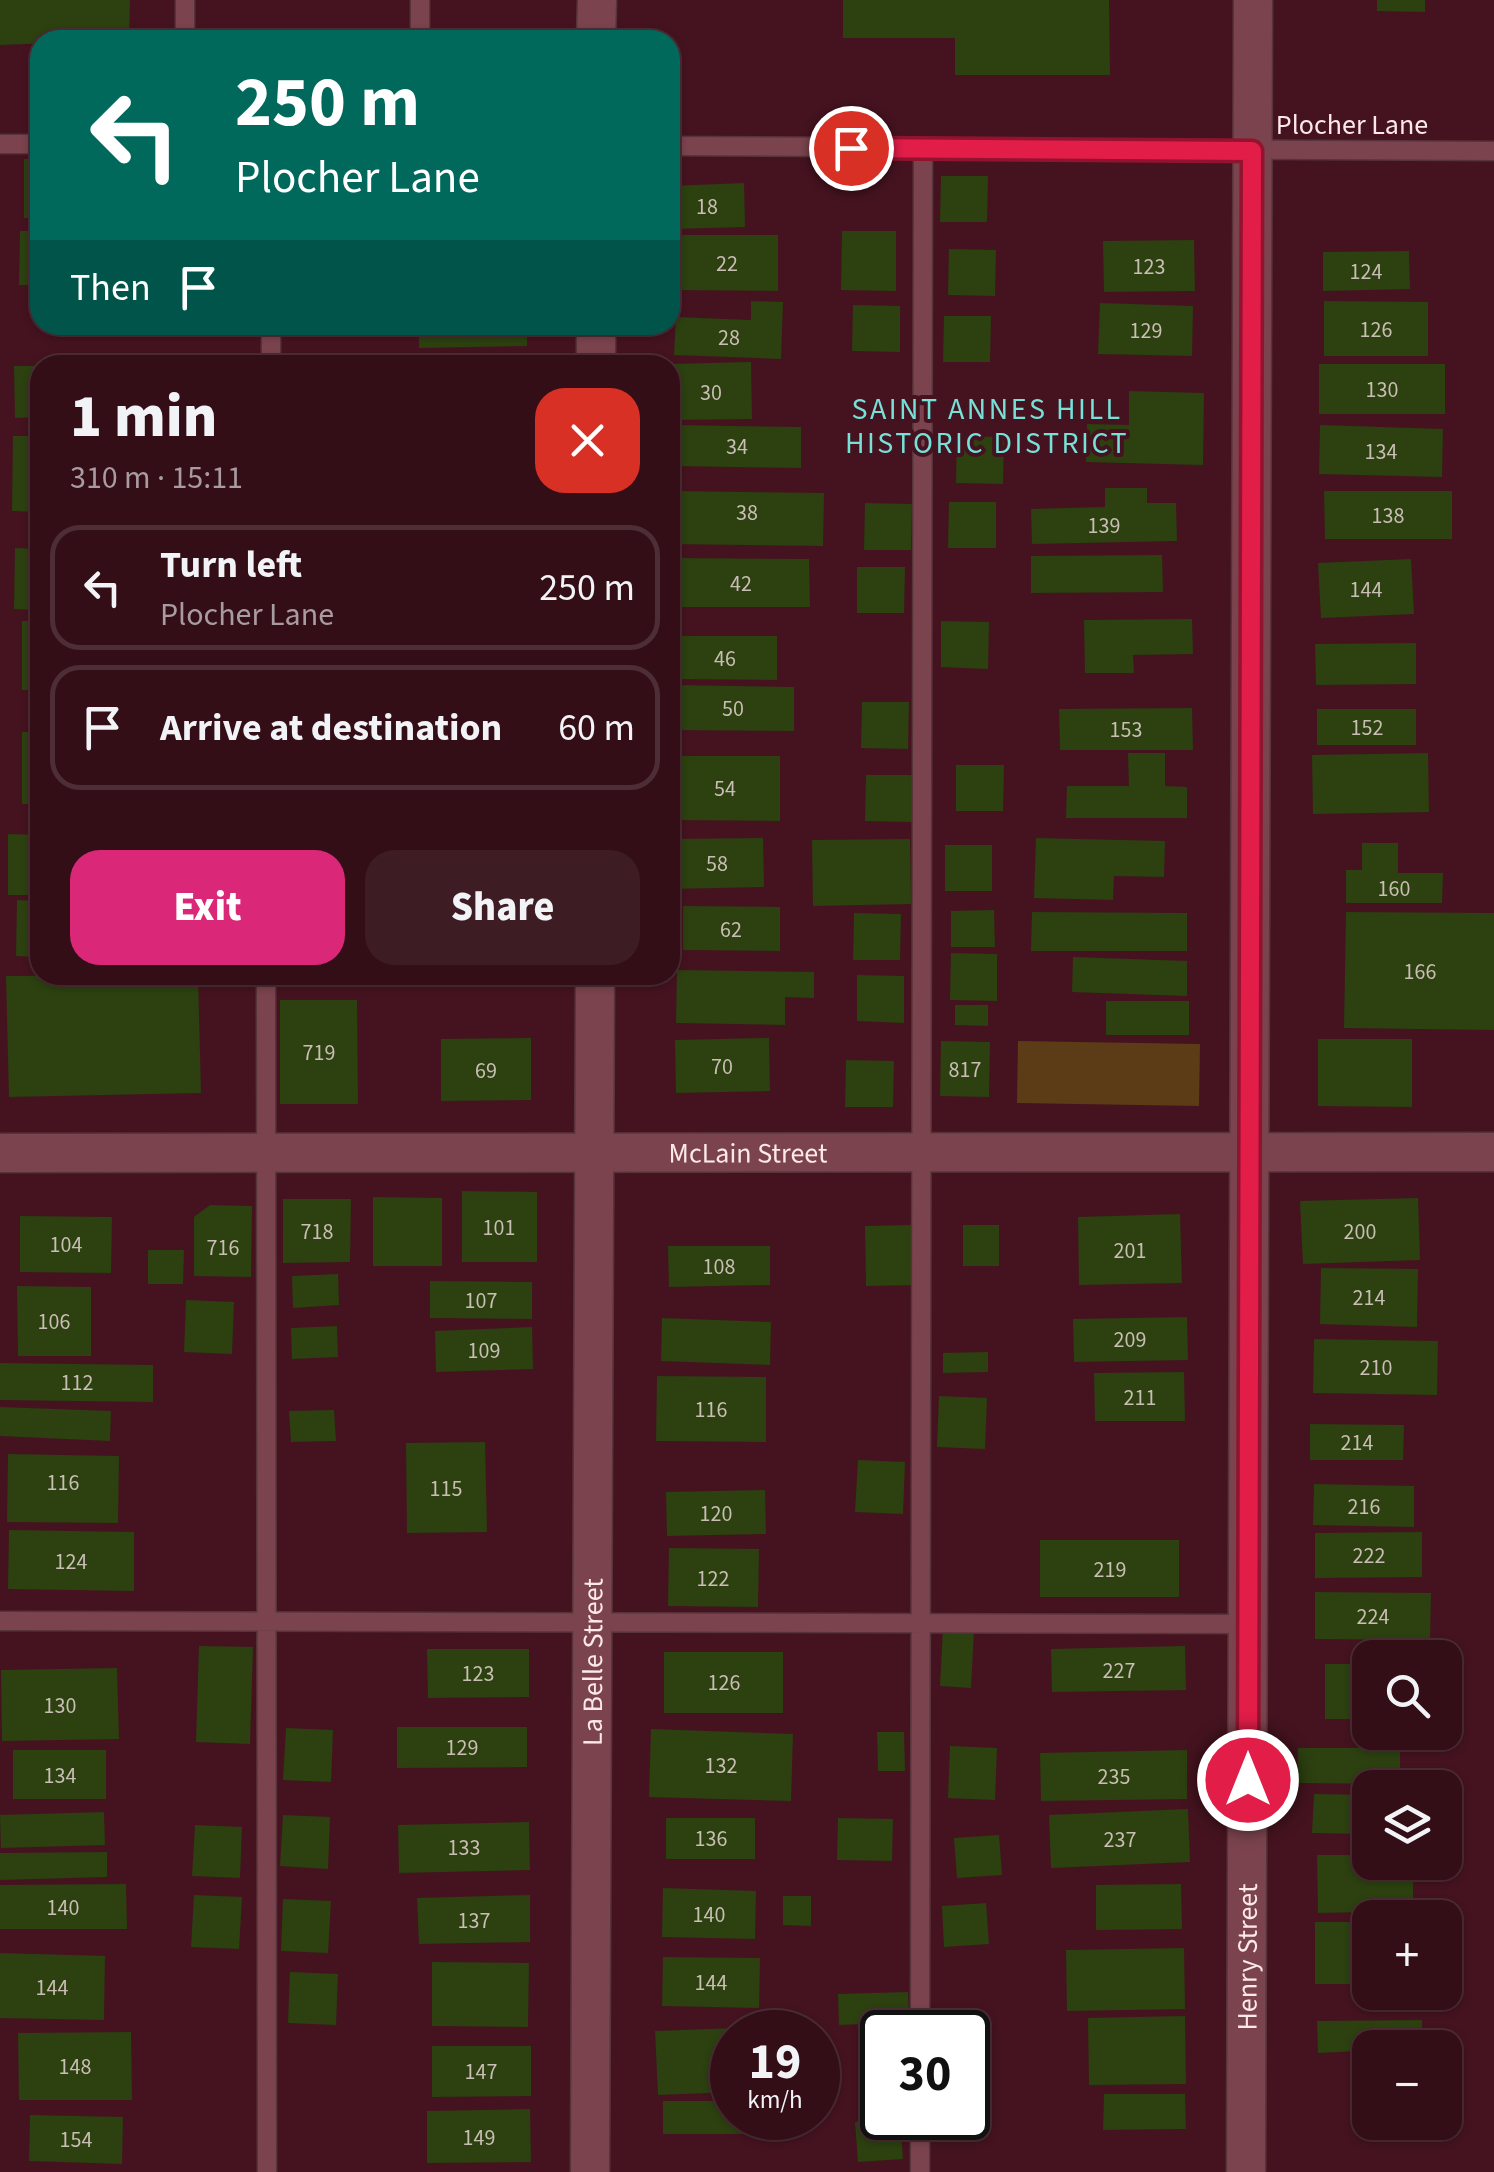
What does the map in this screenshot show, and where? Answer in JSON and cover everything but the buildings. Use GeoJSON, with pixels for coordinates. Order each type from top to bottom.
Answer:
{"type":"FeatureCollection","features":[{"type":"Feature","properties":{"kind":"street"},"geometry":{"type":"LineString","coordinates":[[596,30],[597,0]]}},
{"type":"Feature","properties":{"kind":"street","name":"Henry Street"},"geometry":{"type":"LineString","coordinates":[[1246,2172],[1253,0]]}},
{"type":"Feature","properties":{"kind":"street","name":"La Belle Street"},"geometry":{"type":"LineString","coordinates":[[590,2172],[595,985]]}},
{"type":"Feature","properties":{"kind":"street","name":"McLain Street"},"geometry":{"type":"LineString","coordinates":[[0,1153],[1494,1152]]}},
{"type":"Feature","properties":{"kind":"lane"},"geometry":{"type":"LineString","coordinates":[[184,30],[185,0]]}},
{"type":"Feature","properties":{"kind":"lane"},"geometry":{"type":"LineString","coordinates":[[420,0],[420,30]]}},
{"type":"Feature","properties":{"kind":"lane"},"geometry":{"type":"LineString","coordinates":[[0,144],[30,144]]}},
{"type":"Feature","properties":{"kind":"lane","name":"Plocher Lane"},"geometry":{"type":"LineString","coordinates":[[680,146],[1494,151]]}},
{"type":"Feature","properties":{"kind":"lane"},"geometry":{"type":"LineString","coordinates":[[920,2010],[923,148]]}},
{"type":"Feature","properties":{"kind":"lane"},"geometry":{"type":"LineString","coordinates":[[266,985],[267,2172]]}},
{"type":"Feature","properties":{"kind":"lane"},"geometry":{"type":"LineString","coordinates":[[0,1621],[1248,1624]]}},
{"type":"Feature","properties":{"kind":"lane"},"geometry":{"type":"LineString","coordinates":[[920,2140],[920,2172]]}},
{"type":"Feature","properties":{"kind":"shaded area"},"geometry":{"type":"Polygon","coordinates":[[[1018,1041],[1200,1044],[1199,1106],[1017,1103],[1018,1041]]]}},
{"type":"Feature","properties":{"kind":"district","name":"SAINT ANNES HILL HISTORIC DISTRICT"},"geometry":{"type":"Point","coordinates":[987,426]}},
{"type":"Feature","properties":{"kind":"route"},"geometry":{"type":"LineString","coordinates":[[851,148],[1252,151],[1248,1780]]}}]}
